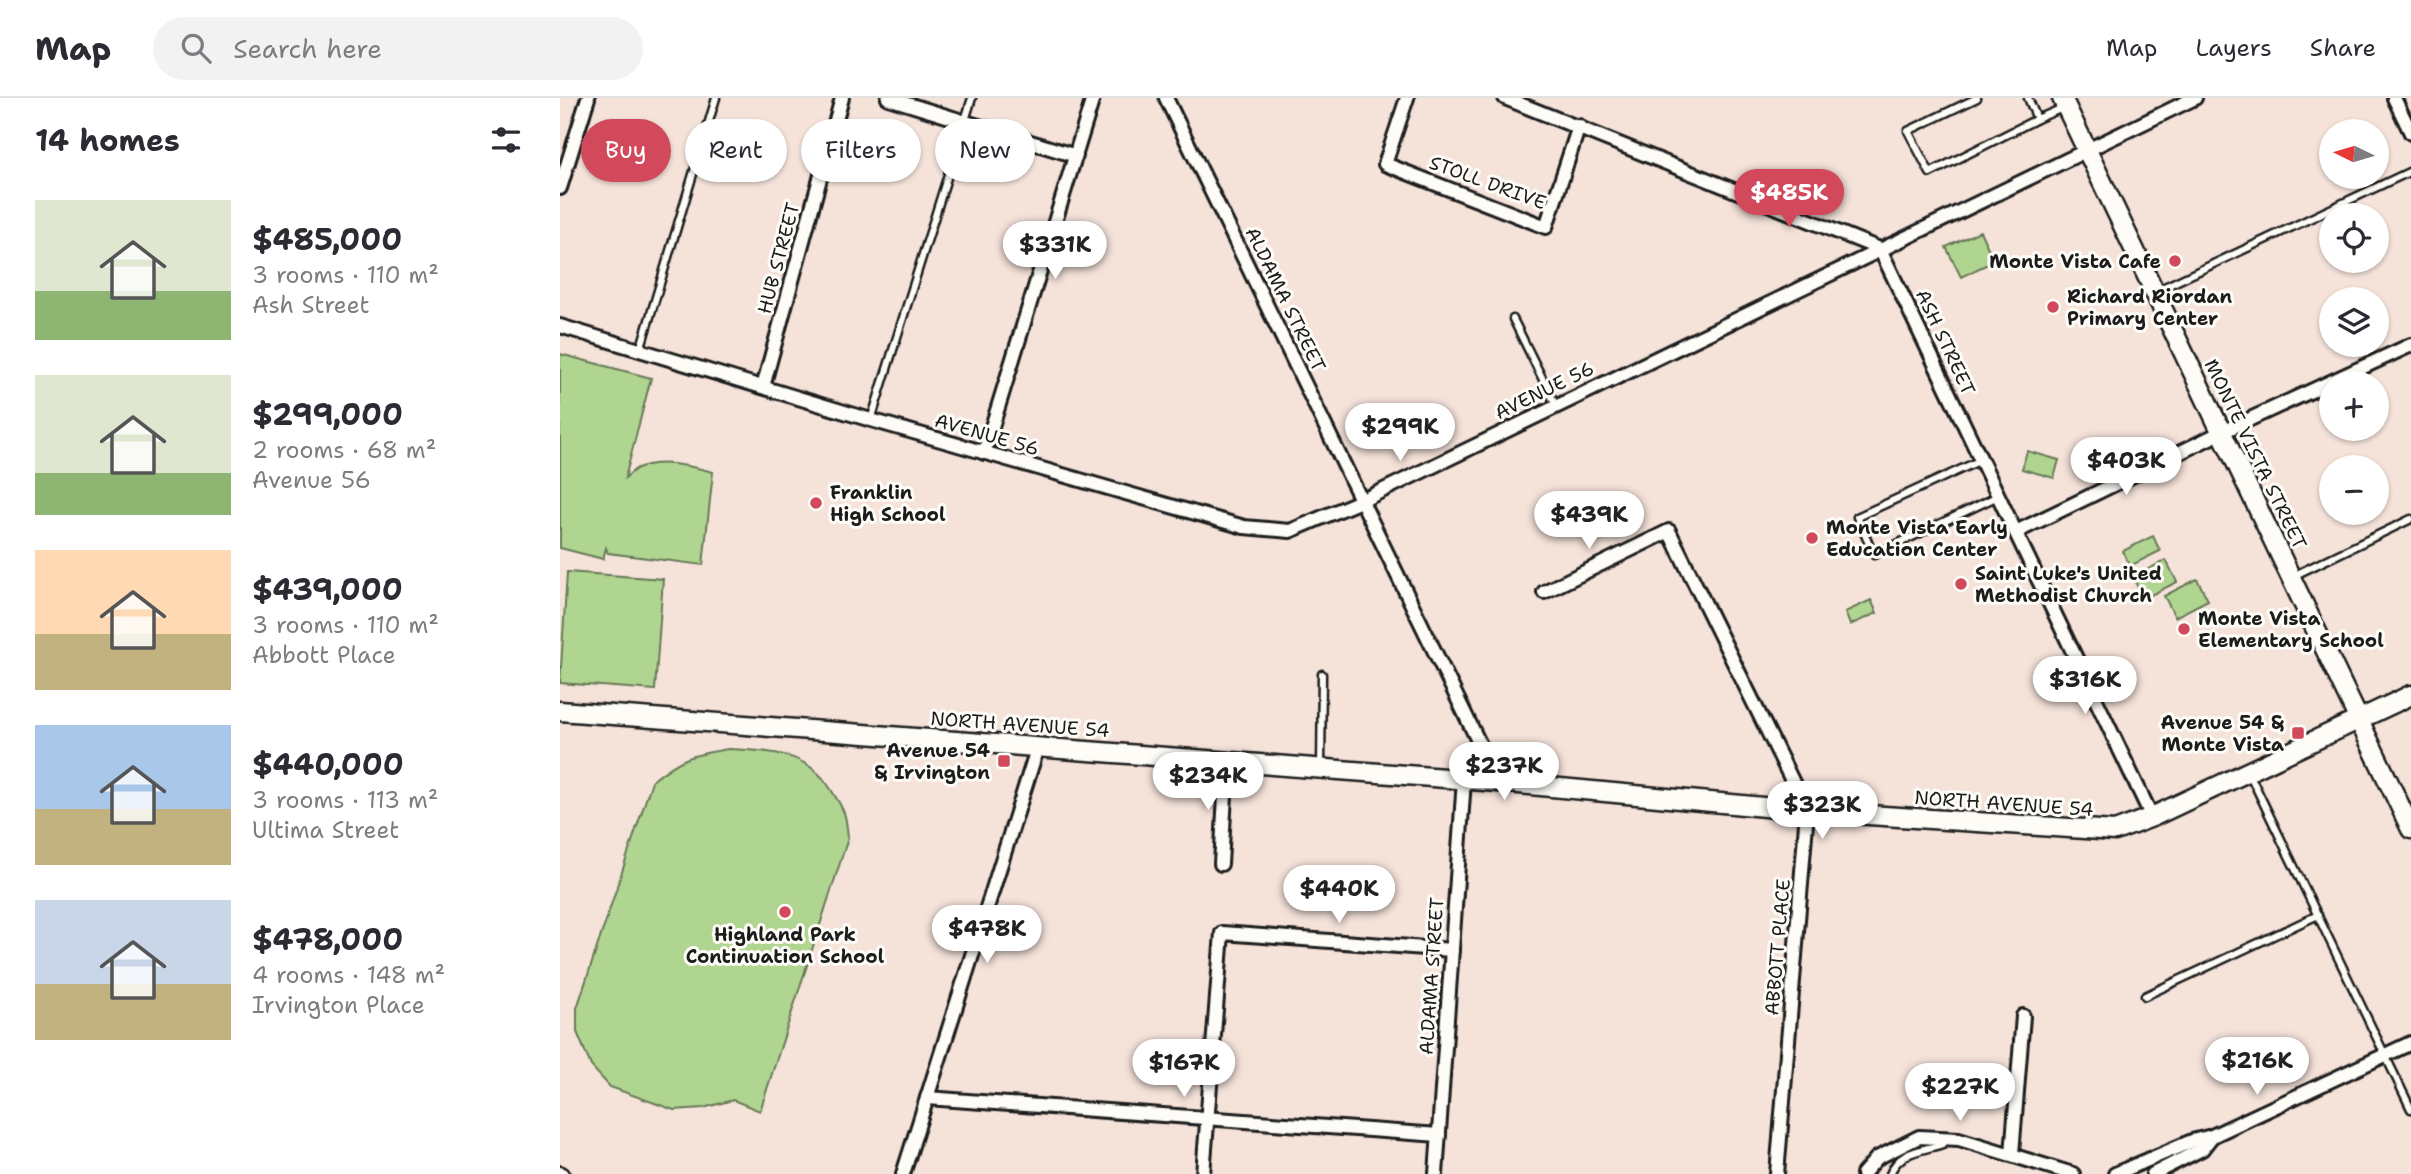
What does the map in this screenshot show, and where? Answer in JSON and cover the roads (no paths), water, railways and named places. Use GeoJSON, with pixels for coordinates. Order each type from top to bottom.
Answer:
{"type":"FeatureCollection","features":[{"type":"Feature","properties":{"kind":"street"},"geometry":{"type":"LineString","coordinates":[[560,188],[588,98]]}},
{"type":"Feature","properties":{"kind":"street","name":"HUB STREET"},"geometry":{"type":"LineString","coordinates":[[763,387],[842,98]]}},
{"type":"Feature","properties":{"kind":"street"},"geometry":{"type":"LineString","coordinates":[[888,98],[955,119]]}},
{"type":"Feature","properties":{"kind":"street"},"geometry":{"type":"LineString","coordinates":[[984,453],[1094,98]]}},
{"type":"Feature","properties":{"kind":"street","name":"ALDAMA STREET"},"geometry":{"type":"LineString","coordinates":[[1166,98],[1498,782]]}},
{"type":"Feature","properties":{"kind":"street","name":"STOLL DRIVE"},"geometry":{"type":"LineString","coordinates":[[1407,98],[1385,164],[1546,227],[1579,126]]}},
{"type":"Feature","properties":{"kind":"street"},"geometry":{"type":"LineString","coordinates":[[1505,98],[1880,248]]}},
{"type":"Feature","properties":{"kind":"street","name":"AVENUE 56"},"geometry":{"type":"LineString","coordinates":[[560,326],[871,420],[1244,527],[1290,531],[1363,500],[2195,98]]}},
{"type":"Feature","properties":{"kind":"street"},"geometry":{"type":"LineString","coordinates":[[2394,98],[2411,134]]}},
{"type":"Feature","properties":{"kind":"street","name":"MONTE VISTA STREET"},"geometry":{"type":"LineString","coordinates":[[2064,102],[2411,829]]}},
{"type":"Feature","properties":{"kind":"street"},"geometry":{"type":"LineString","coordinates":[[1035,143],[1076,156]]}},
{"type":"Feature","properties":{"kind":"street","name":"ASH STREET"},"geometry":{"type":"LineString","coordinates":[[1880,248],[2152,817]]}},
{"type":"Feature","properties":{"kind":"street"},"geometry":{"type":"LineString","coordinates":[[2016,532],[2222,432],[2411,345]]}},
{"type":"Feature","properties":{"kind":"street"},"geometry":{"type":"LineString","coordinates":[[1544,592],[1669,531],[1807,811]]}},
{"type":"Feature","properties":{"kind":"street","name":"NORTH AVENUE 54"},"geometry":{"type":"LineString","coordinates":[[560,711],[1498,782],[1807,811],[2115,831],[2152,817],[2411,695]]}},
{"type":"Feature","properties":{"kind":"street"},"geometry":{"type":"LineString","coordinates":[[903,1174],[1038,746]]}},
{"type":"Feature","properties":{"kind":"street"},"geometry":{"type":"LineString","coordinates":[[1221,864],[1227,761]]}},
{"type":"Feature","properties":{"kind":"street","name":"ALDAMA STREET"},"geometry":{"type":"LineString","coordinates":[[1436,1174],[1464,780]]}},
{"type":"Feature","properties":{"kind":"street","name":"ABBOTT PLACE"},"geometry":{"type":"LineString","coordinates":[[1777,1174],[1807,811]]}},
{"type":"Feature","properties":{"kind":"street"},"geometry":{"type":"LineString","coordinates":[[1203,1174],[1223,933],[1452,950]]}},
{"type":"Feature","properties":{"kind":"street"},"geometry":{"type":"LineString","coordinates":[[2012,1154],[2023,1016]]}},
{"type":"Feature","properties":{"kind":"street"},"geometry":{"type":"LineString","coordinates":[[2115,1174],[2192,1141],[2212,1136],[2411,1043]]}},
{"type":"Feature","properties":{"kind":"street"},"geometry":{"type":"LineString","coordinates":[[927,1098],[1439,1135]]}},
{"type":"Feature","properties":{"kind":"street"},"geometry":{"type":"LineString","coordinates":[[2152,1174],[2202,1149],[2212,1136]]}},
{"type":"Feature","properties":{"kind":"street"},"geometry":{"type":"LineString","coordinates":[[1863,1174],[1877,1157],[1919,1137],[1959,1139],[2073,1174]]}},
{"type":"Feature","properties":{"kind":"lane"},"geometry":{"type":"LineString","coordinates":[[640,350],[716,98]]}},
{"type":"Feature","properties":{"kind":"lane"},"geometry":{"type":"LineString","coordinates":[[966,119],[972,98]]}},
{"type":"Feature","properties":{"kind":"lane"},"geometry":{"type":"LineString","coordinates":[[1977,98],[1908,131],[1930,173],[2037,119],[2064,102]]}},
{"type":"Feature","properties":{"kind":"lane"},"geometry":{"type":"LineString","coordinates":[[2028,98],[2037,119]]}},
{"type":"Feature","properties":{"kind":"lane"},"geometry":{"type":"LineString","coordinates":[[2155,292],[2411,171]]}},
{"type":"Feature","properties":{"kind":"lane"},"geometry":{"type":"LineString","coordinates":[[871,420],[946,182]]}},
{"type":"Feature","properties":{"kind":"lane"},"geometry":{"type":"LineString","coordinates":[[1513,319],[1556,406]]}},
{"type":"Feature","properties":{"kind":"lane"},"geometry":{"type":"LineString","coordinates":[[1981,460],[1857,517],[1874,555],[1998,495]]}},
{"type":"Feature","properties":{"kind":"lane"},"geometry":{"type":"LineString","coordinates":[[2291,576],[2411,519]]}},
{"type":"Feature","properties":{"kind":"lane"},"geometry":{"type":"LineString","coordinates":[[1321,769],[1322,674]]}},
{"type":"Feature","properties":{"kind":"lane"},"geometry":{"type":"LineString","coordinates":[[2248,771],[2411,1109]]}},
{"type":"Feature","properties":{"kind":"lane"},"geometry":{"type":"LineString","coordinates":[[2145,996],[2318,915]]}},
{"type":"Feature","properties":{"kind":"lane"},"geometry":{"type":"LineString","coordinates":[[1889,1174],[1894,1163],[1902,1156],[1943,1144],[1947,1139]]}},
{"type":"Feature","properties":{"kind":"tram line"},"geometry":{"type":"LineString","coordinates":[[2403,98],[2411,115]]}},
{"type":"Feature","properties":{"kind":"place","name":"Monte Vista Cafe"},"geometry":{"type":"Point","coordinates":[2175,261]}},
{"type":"Feature","properties":{"kind":"place","name":"Richard Riordan Primary Center"},"geometry":{"type":"Point","coordinates":[2053,307]}},
{"type":"Feature","properties":{"kind":"place","name":"Franklin High School"},"geometry":{"type":"Point","coordinates":[816,503]}},
{"type":"Feature","properties":{"kind":"place","name":"Monte Vista Early Education Center"},"geometry":{"type":"Point","coordinates":[1812,538]}},
{"type":"Feature","properties":{"kind":"place","name":"Saint Luke's United Methodist Church"},"geometry":{"type":"Point","coordinates":[1961,584]}},
{"type":"Feature","properties":{"kind":"place","name":"Monte Vista Elementary School"},"geometry":{"type":"Point","coordinates":[2184,629]}},
{"type":"Feature","properties":{"kind":"place","name":"Avenue 54 & Monte Vista"},"geometry":{"type":"Point","coordinates":[2298,733]}},
{"type":"Feature","properties":{"kind":"place","name":"Avenue 54 & Irvington"},"geometry":{"type":"Point","coordinates":[1004,761]}},
{"type":"Feature","properties":{"kind":"place","name":"Highland Park Continuation School"},"geometry":{"type":"Point","coordinates":[785,912]}}]}
